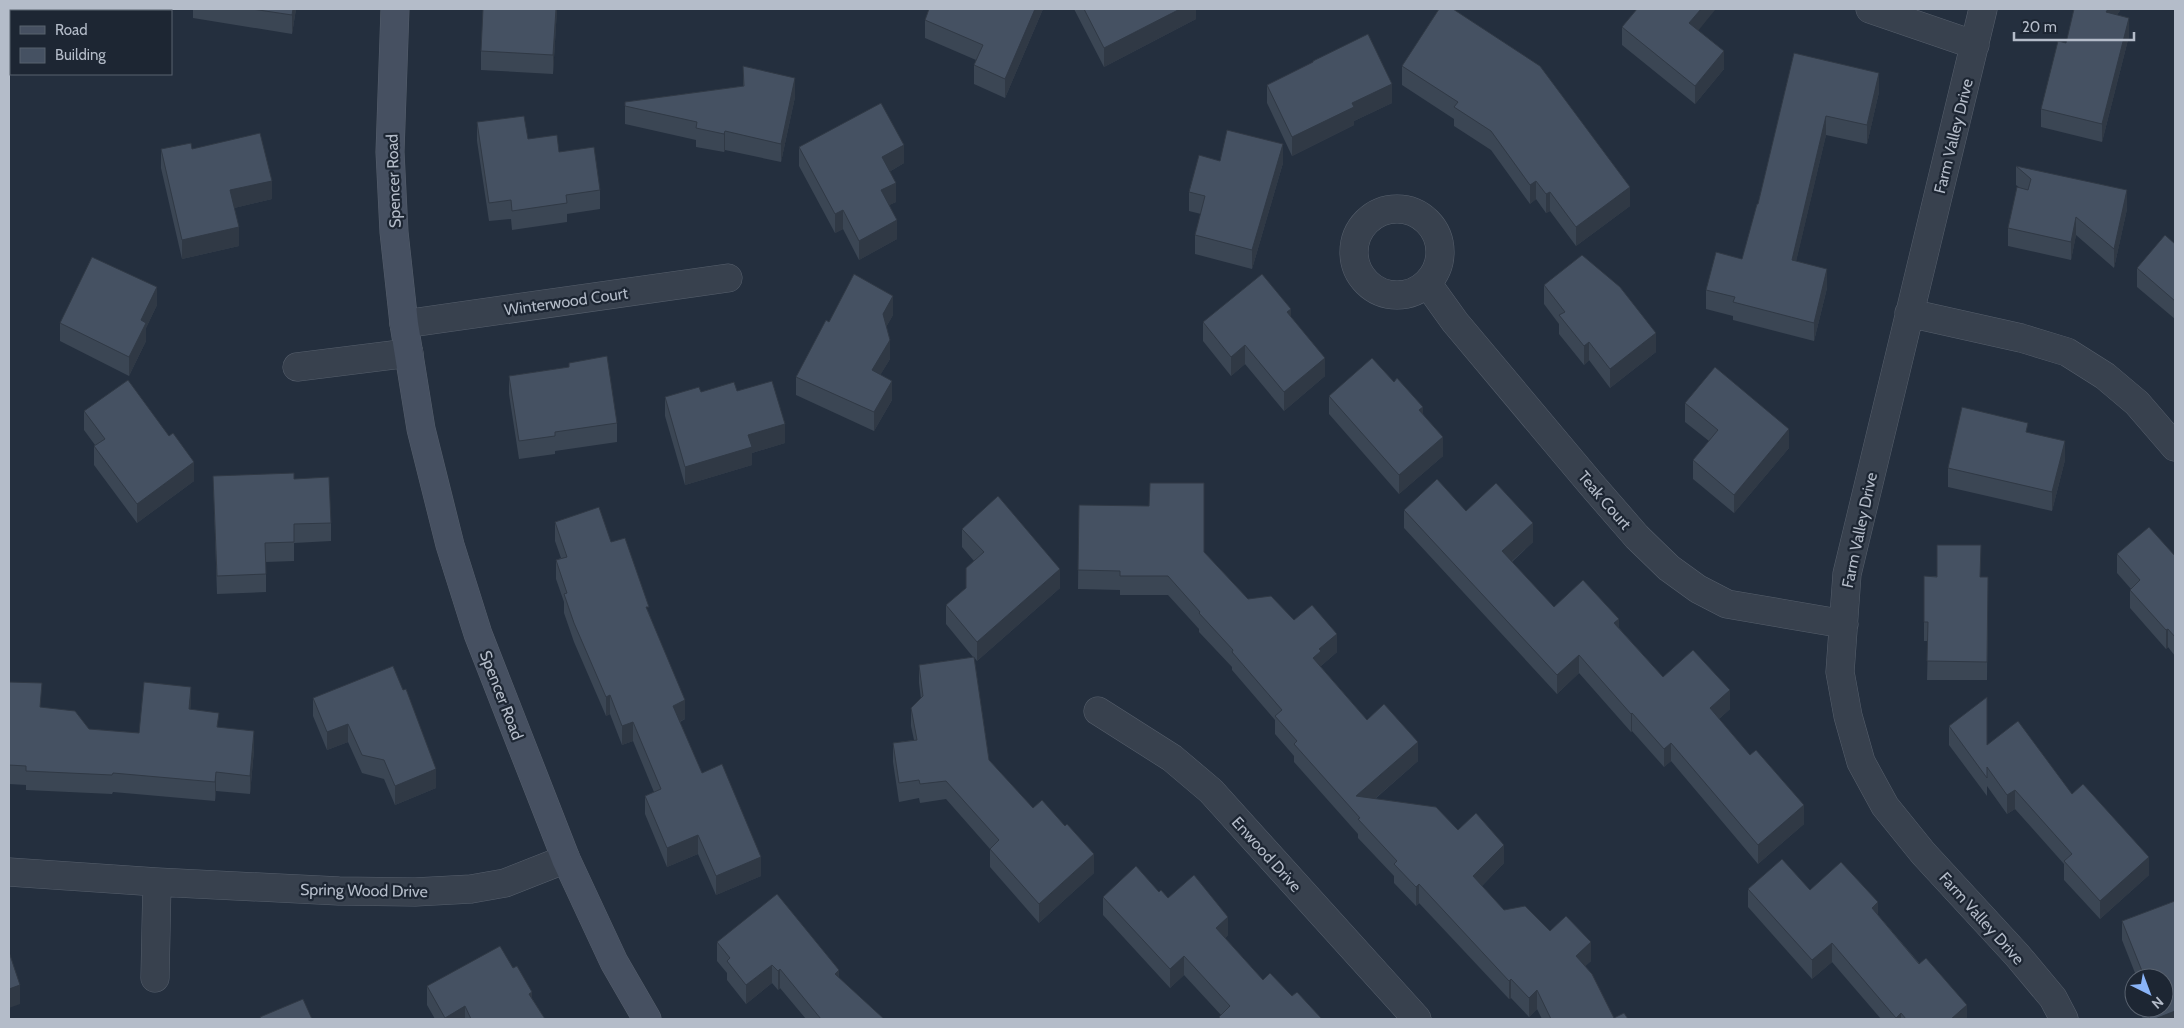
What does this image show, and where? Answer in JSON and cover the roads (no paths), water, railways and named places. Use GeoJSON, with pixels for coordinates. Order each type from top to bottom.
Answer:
{"type":"FeatureCollection","features":[{"type":"Feature","properties":{"kind":"main road","name":"Spencer Road"},"geometry":{"type":"LineString","coordinates":[[395,9],[390,152],[394,232],[404,324],[421,430],[450,545],[478,634],[566,859],[614,962],[647,1019]]}},
{"type":"Feature","properties":{"kind":"street"},"geometry":{"type":"LineString","coordinates":[[1870,9],[1975,45]]}},
{"type":"Feature","properties":{"kind":"street","name":"Farm Valley Drive"},"geometry":{"type":"LineString","coordinates":[[1983,9],[1847,574],[1840,672],[1848,716],[1861,762],[1884,806],[1923,853],[2023,963],[2052,998],[2064,1019]]}},
{"type":"Feature","properties":{"kind":"street","name":"Winterwood Court"},"geometry":{"type":"LineString","coordinates":[[404,324],[728,278]]}},
{"type":"Feature","properties":{"kind":"street","name":"Teak Court"},"geometry":{"type":"LineString","coordinates":[[1427,284],[1455,322],[1591,484],[1637,537],[1669,568],[1698,588],[1727,604],[1844,624]]}},
{"type":"Feature","properties":{"kind":"street"},"geometry":{"type":"LineString","coordinates":[[1909,313],[2021,338],[2067,352],[2105,376],[2137,404],[2175,447]]}},
{"type":"Feature","properties":{"kind":"street"},"geometry":{"type":"LineString","coordinates":[[297,367],[409,353]]}},
{"type":"Feature","properties":{"kind":"street","name":"Enwood Drive"},"geometry":{"type":"LineString","coordinates":[[1098,711],[1172,758],[1211,791],[1417,1019]]}},
{"type":"Feature","properties":{"kind":"street","name":"Spring Wood Drive"},"geometry":{"type":"LineString","coordinates":[[9,872],[339,891],[443,891],[472,889],[505,883],[566,859]]}},
{"type":"Feature","properties":{"kind":"street"},"geometry":{"type":"LineString","coordinates":[[155,978],[157,882]]}}]}
